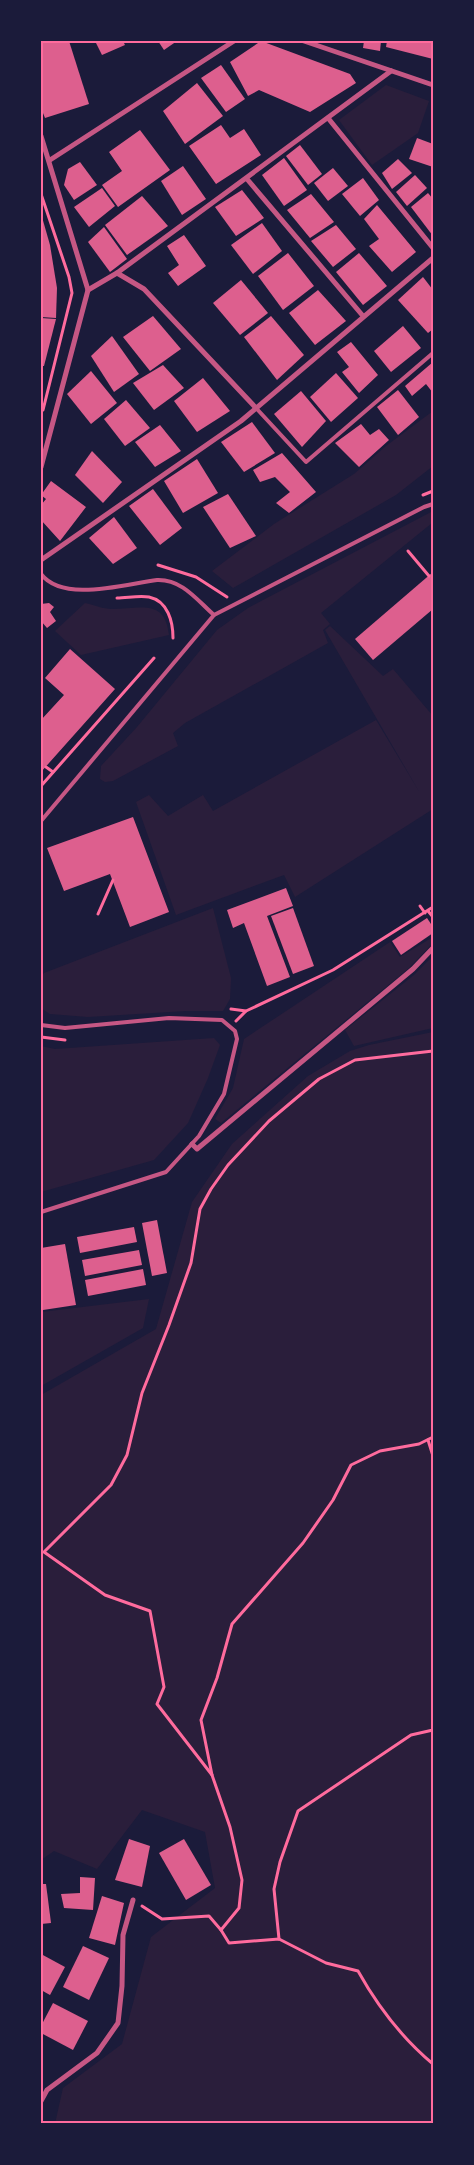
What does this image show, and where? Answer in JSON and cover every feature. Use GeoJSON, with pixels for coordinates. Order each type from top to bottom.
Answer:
{"type":"FeatureCollection","features":[{"type":"Feature","properties":{"kind":"street"},"geometry":{"type":"LineString","coordinates":[[50,160],[234,41]]}},
{"type":"Feature","properties":{"kind":"street"},"geometry":{"type":"LineString","coordinates":[[304,41],[433,85]]}},
{"type":"Feature","properties":{"kind":"street"},"geometry":{"type":"LineString","coordinates":[[88,290],[118,273],[391,71]]}},
{"type":"Feature","properties":{"kind":"street"},"geometry":{"type":"LineString","coordinates":[[328,118],[433,248]]}},
{"type":"Feature","properties":{"kind":"street"},"geometry":{"type":"LineString","coordinates":[[41,136],[50,160],[88,290],[41,467]]}},
{"type":"Feature","properties":{"kind":"street"},"geometry":{"type":"LineString","coordinates":[[247,179],[363,316]]}},
{"type":"Feature","properties":{"kind":"street"},"geometry":{"type":"LineString","coordinates":[[41,560],[241,421],[433,258]]}},
{"type":"Feature","properties":{"kind":"street"},"geometry":{"type":"LineString","coordinates":[[118,273],[144,289],[256,408]]}},
{"type":"Feature","properties":{"kind":"street"},"geometry":{"type":"LineString","coordinates":[[192,1144],[197,1149],[413,969],[433,948]]}},
{"type":"Feature","properties":{"kind":"street"},"geometry":{"type":"LineString","coordinates":[[41,2100],[47,2090],[97,2053],[118,2023],[122,1986],[123,1934],[132,1900]]}},
{"type":"Feature","properties":{"kind":"lane"},"geometry":{"type":"LineString","coordinates":[[256,408],[306,462],[433,353]]}},
{"type":"Feature","properties":{"kind":"lane"},"geometry":{"type":"LineString","coordinates":[[41,821],[214,616],[236,603],[433,504]]}},
{"type":"Feature","properties":{"kind":"lane"},"geometry":{"type":"LineString","coordinates":[[41,574],[52,584],[77,591],[157,580],[170,580],[180,585],[214,616]]}},
{"type":"Feature","properties":{"kind":"lane"},"geometry":{"type":"LineString","coordinates":[[41,1025],[65,1028],[169,1018],[222,1020],[235,1030],[237,1039],[224,1094],[199,1136],[166,1172],[41,1212]]}},
{"type":"Feature","properties":{"kind":"path"},"geometry":{"type":"LineString","coordinates":[[41,194],[69,277],[72,293],[41,418]]}},
{"type":"Feature","properties":{"kind":"path"},"geometry":{"type":"LineString","coordinates":[[408,552],[429,576]]}},
{"type":"Feature","properties":{"kind":"path"},"geometry":{"type":"LineString","coordinates":[[158,565],[196,577],[236,603]]}},
{"type":"Feature","properties":{"kind":"path"},"geometry":{"type":"LineString","coordinates":[[111,598],[148,597],[158,600],[170,616],[173,625],[173,638]]}},
{"type":"Feature","properties":{"kind":"path"},"geometry":{"type":"LineString","coordinates":[[41,786],[154,658]]}},
{"type":"Feature","properties":{"kind":"path"},"geometry":{"type":"LineString","coordinates":[[46,767],[53,772]]}},
{"type":"Feature","properties":{"kind":"path"},"geometry":{"type":"LineString","coordinates":[[98,914],[113,880]]}},
{"type":"Feature","properties":{"kind":"path"},"geometry":{"type":"LineString","coordinates":[[420,906],[433,917]]}},
{"type":"Feature","properties":{"kind":"path"},"geometry":{"type":"LineString","coordinates":[[236,1021],[246,1011],[333,970],[433,907]]}},
{"type":"Feature","properties":{"kind":"path"},"geometry":{"type":"LineString","coordinates":[[231,1009],[246,1011]]}},
{"type":"Feature","properties":{"kind":"path"},"geometry":{"type":"LineString","coordinates":[[212,1775],[157,1704],[164,1687],[150,1611],[105,1595],[43,1551],[111,1485],[127,1454],[142,1393],[191,1263],[200,1209],[228,1165],[269,1120],[319,1080],[355,1060],[433,1051]]}},
{"type":"Feature","properties":{"kind":"path"},"geometry":{"type":"LineString","coordinates":[[221,1930],[240,1908],[242,1880],[230,1827],[212,1775],[201,1720],[217,1678],[232,1624],[304,1542],[334,1500],[351,1465],[380,1451],[419,1444],[433,1437]]}},
{"type":"Feature","properties":{"kind":"path"},"geometry":{"type":"LineString","coordinates":[[428,1440],[433,1456]]}},
{"type":"Feature","properties":{"kind":"path"},"geometry":{"type":"LineString","coordinates":[[279,1939],[274,1889],[280,1862],[298,1811],[411,1735],[433,1730]]}},
{"type":"Feature","properties":{"kind":"path"},"geometry":{"type":"LineString","coordinates":[[132,1900],[162,1919],[210,1916],[228,1943],[279,1939],[326,1963],[358,1970],[369,1991],[416,2050],[433,2064]]}},
{"type":"Feature","properties":{"kind":"shaded area"},"geometry":{"type":"Polygon","coordinates":[[[386,85],[429,101],[418,133],[372,165],[339,120],[386,85]]]}},
{"type":"Feature","properties":{"kind":"shaded area"},"geometry":{"type":"Polygon","coordinates":[[[433,411],[433,466],[396,495],[233,588],[212,571],[274,524],[354,474],[386,446],[433,411]]]}},
{"type":"Feature","properties":{"kind":"shaded area"},"geometry":{"type":"Polygon","coordinates":[[[433,511],[432,523],[321,613],[330,624],[323,630],[328,643],[185,723],[173,733],[178,746],[113,781],[105,782],[100,779],[101,766],[137,727],[217,630],[248,608],[433,511]]]}},
{"type":"Feature","properties":{"kind":"shaded area"},"geometry":{"type":"Polygon","coordinates":[[[85,603],[109,609],[150,608],[162,615],[167,623],[169,635],[81,655],[55,631],[85,603]]]}},
{"type":"Feature","properties":{"kind":"shaded area"},"geometry":{"type":"Polygon","coordinates":[[[330,626],[383,676],[393,669],[433,716],[433,809],[295,897],[284,875],[176,915],[136,802],[149,795],[168,816],[203,795],[213,811],[376,720],[420,793],[325,630],[330,626]]]}},
{"type":"Feature","properties":{"kind":"shaded area"},"geometry":{"type":"Polygon","coordinates":[[[213,908],[231,978],[230,999],[223,1011],[186,1011],[88,1017],[50,1014],[41,1008],[41,977],[44,973],[213,908]]]}},
{"type":"Feature","properties":{"kind":"shaded area"},"geometry":{"type":"Polygon","coordinates":[[[433,937],[433,943],[409,968],[221,1123],[215,1119],[233,1088],[244,1039],[390,942],[400,957],[433,937]]]}},
{"type":"Feature","properties":{"kind":"shaded area"},"geometry":{"type":"Polygon","coordinates":[[[433,956],[433,1028],[354,1046],[345,1030],[414,975],[433,956]]]}},
{"type":"Feature","properties":{"kind":"shaded area"},"geometry":{"type":"Polygon","coordinates":[[[433,1032],[433,2124],[55,2124],[63,2088],[122,2044],[151,1937],[215,1888],[205,1832],[142,1810],[97,1869],[54,1851],[41,1860],[41,1395],[156,1329],[192,1202],[232,1144],[308,1076],[350,1051],[369,1045],[433,1032]]]}},
{"type":"Feature","properties":{"kind":"shaded area"},"geometry":{"type":"Polygon","coordinates":[[[214,1038],[220,1045],[188,1123],[154,1160],[41,1192],[41,1046],[55,1049],[214,1038]]]}},
{"type":"Feature","properties":{"kind":"shaded area"},"geometry":{"type":"Polygon","coordinates":[[[149,1299],[143,1328],[41,1386],[41,1312],[149,1299]]]}},
{"type":"Feature","properties":{"kind":"building"},"geometry":{"type":"Polygon","coordinates":[[[41,41],[69,41],[89,104],[45,118],[41,108],[41,41]]]}},
{"type":"Feature","properties":{"kind":"building"},"geometry":{"type":"Polygon","coordinates":[[[95,41],[123,41],[125,45],[102,55],[95,41]]]}},
{"type":"Feature","properties":{"kind":"building"},"geometry":{"type":"Polygon","coordinates":[[[158,41],[177,41],[164,50],[158,41]]]}},
{"type":"Feature","properties":{"kind":"building"},"geometry":{"type":"Polygon","coordinates":[[[261,41],[350,74],[356,83],[310,112],[259,90],[248,96],[230,62],[261,41]]]}},
{"type":"Feature","properties":{"kind":"building"},"geometry":{"type":"Polygon","coordinates":[[[364,41],[381,41],[380,51],[363,48],[364,41]]]}},
{"type":"Feature","properties":{"kind":"building"},"geometry":{"type":"Polygon","coordinates":[[[387,41],[433,41],[433,59],[386,47],[387,41]]]}},
{"type":"Feature","properties":{"kind":"building"},"geometry":{"type":"Polygon","coordinates":[[[221,65],[245,99],[226,112],[201,78],[221,65]]]}},
{"type":"Feature","properties":{"kind":"building"},"geometry":{"type":"Polygon","coordinates":[[[197,83],[223,116],[185,144],[163,111],[197,83]]]}},
{"type":"Feature","properties":{"kind":"building"},"geometry":{"type":"Polygon","coordinates":[[[221,125],[230,138],[244,129],[261,155],[216,184],[189,146],[221,125]]]}},
{"type":"Feature","properties":{"kind":"building"},"geometry":{"type":"Polygon","coordinates":[[[140,130],[170,170],[118,207],[102,185],[122,171],[109,152],[140,130]]]}},
{"type":"Feature","properties":{"kind":"building"},"geometry":{"type":"Polygon","coordinates":[[[417,138],[433,144],[433,167],[409,159],[417,138]]]}},
{"type":"Feature","properties":{"kind":"building"},"geometry":{"type":"Polygon","coordinates":[[[300,145],[322,174],[308,185],[286,156],[300,145]]]}},
{"type":"Feature","properties":{"kind":"building"},"geometry":{"type":"Polygon","coordinates":[[[284,158],[307,190],[284,206],[262,175],[284,158]]]}},
{"type":"Feature","properties":{"kind":"building"},"geometry":{"type":"Polygon","coordinates":[[[398,159],[412,173],[392,189],[382,173],[398,159]]]}},
{"type":"Feature","properties":{"kind":"building"},"geometry":{"type":"Polygon","coordinates":[[[80,162],[97,185],[74,200],[64,185],[68,169],[80,162]]]}},
{"type":"Feature","properties":{"kind":"building"},"geometry":{"type":"Polygon","coordinates":[[[183,166],[206,199],[182,215],[161,181],[183,166]]]}},
{"type":"Feature","properties":{"kind":"building"},"geometry":{"type":"Polygon","coordinates":[[[333,168],[348,186],[328,201],[314,183],[333,168]]]}},
{"type":"Feature","properties":{"kind":"building"},"geometry":{"type":"Polygon","coordinates":[[[415,175],[427,188],[407,206],[396,192],[415,175]]]}},
{"type":"Feature","properties":{"kind":"building"},"geometry":{"type":"Polygon","coordinates":[[[363,178],[379,200],[360,216],[342,194],[363,178]]]}},
{"type":"Feature","properties":{"kind":"building"},"geometry":{"type":"Polygon","coordinates":[[[102,188],[115,206],[89,227],[74,207],[102,188]]]}},
{"type":"Feature","properties":{"kind":"building"},"geometry":{"type":"Polygon","coordinates":[[[242,190],[264,218],[236,236],[215,207],[242,190]]]}},
{"type":"Feature","properties":{"kind":"building"},"geometry":{"type":"Polygon","coordinates":[[[428,193],[433,199],[433,236],[411,207],[428,193]]]}},
{"type":"Feature","properties":{"kind":"building"},"geometry":{"type":"Polygon","coordinates":[[[311,194],[334,222],[310,238],[287,210],[311,194]]]}},
{"type":"Feature","properties":{"kind":"building"},"geometry":{"type":"Polygon","coordinates":[[[142,196],[168,226],[127,255],[105,225],[142,196]]]}},
{"type":"Feature","properties":{"kind":"building"},"geometry":{"type":"Polygon","coordinates":[[[377,205],[416,252],[392,272],[369,246],[379,239],[364,219],[377,205]]]}},
{"type":"Feature","properties":{"kind":"building"},"geometry":{"type":"Polygon","coordinates":[[[42,217],[50,245],[57,288],[56,318],[41,317],[42,217]]]}},
{"type":"Feature","properties":{"kind":"building"},"geometry":{"type":"Polygon","coordinates":[[[262,223],[282,251],[253,274],[231,245],[262,223]]]}},
{"type":"Feature","properties":{"kind":"building"},"geometry":{"type":"Polygon","coordinates":[[[336,225],[356,249],[333,267],[311,241],[336,225]]]}},
{"type":"Feature","properties":{"kind":"building"},"geometry":{"type":"Polygon","coordinates":[[[104,227],[127,259],[110,272],[88,242],[104,227]]]}},
{"type":"Feature","properties":{"kind":"building"},"geometry":{"type":"Polygon","coordinates":[[[184,235],[206,266],[178,286],[168,273],[179,265],[167,246],[184,235]]]}},
{"type":"Feature","properties":{"kind":"building"},"geometry":{"type":"Polygon","coordinates":[[[288,253],[314,286],[283,310],[258,276],[288,253]]]}},
{"type":"Feature","properties":{"kind":"building"},"geometry":{"type":"Polygon","coordinates":[[[359,253],[387,286],[363,305],[336,272],[359,253]]]}},
{"type":"Feature","properties":{"kind":"building"},"geometry":{"type":"Polygon","coordinates":[[[423,277],[433,290],[433,329],[428,333],[398,300],[423,277]]]}},
{"type":"Feature","properties":{"kind":"building"},"geometry":{"type":"Polygon","coordinates":[[[241,280],[268,313],[240,335],[213,303],[241,280]]]}},
{"type":"Feature","properties":{"kind":"building"},"geometry":{"type":"Polygon","coordinates":[[[318,290],[346,321],[315,345],[289,313],[318,290]]]}},
{"type":"Feature","properties":{"kind":"building"},"geometry":{"type":"Polygon","coordinates":[[[153,316],[181,349],[150,371],[123,337],[153,316]]]}},
{"type":"Feature","properties":{"kind":"building"},"geometry":{"type":"Polygon","coordinates":[[[271,316],[304,355],[277,380],[244,337],[271,316]]]}},
{"type":"Feature","properties":{"kind":"building"},"geometry":{"type":"Polygon","coordinates":[[[41,318],[56,319],[44,366],[41,366],[41,318]]]}},
{"type":"Feature","properties":{"kind":"building"},"geometry":{"type":"Polygon","coordinates":[[[403,326],[421,348],[391,372],[374,351],[403,326]]]}},
{"type":"Feature","properties":{"kind":"building"},"geometry":{"type":"Polygon","coordinates":[[[112,336],[139,374],[114,392],[91,356],[112,336]]]}},
{"type":"Feature","properties":{"kind":"building"},"geometry":{"type":"Polygon","coordinates":[[[351,342],[378,375],[359,393],[342,372],[349,367],[337,352],[351,342]]]}},
{"type":"Feature","properties":{"kind":"building"},"geometry":{"type":"Polygon","coordinates":[[[433,362],[433,393],[426,384],[412,396],[405,386],[433,362]]]}},
{"type":"Feature","properties":{"kind":"building"},"geometry":{"type":"Polygon","coordinates":[[[163,365],[184,388],[154,410],[133,383],[163,365]]]}},
{"type":"Feature","properties":{"kind":"building"},"geometry":{"type":"Polygon","coordinates":[[[91,371],[117,403],[91,424],[67,394],[91,371]]]}},
{"type":"Feature","properties":{"kind":"building"},"geometry":{"type":"Polygon","coordinates":[[[336,373],[358,398],[331,422],[310,397],[336,373]]]}},
{"type":"Feature","properties":{"kind":"building"},"geometry":{"type":"Polygon","coordinates":[[[203,378],[230,411],[197,432],[174,401],[203,378]]]}},
{"type":"Feature","properties":{"kind":"building"},"geometry":{"type":"Polygon","coordinates":[[[398,390],[419,417],[398,435],[377,407],[398,390]]]}},
{"type":"Feature","properties":{"kind":"building"},"geometry":{"type":"Polygon","coordinates":[[[301,391],[326,421],[302,447],[274,414],[301,391]]]}},
{"type":"Feature","properties":{"kind":"building"},"geometry":{"type":"Polygon","coordinates":[[[126,400],[150,428],[125,446],[104,419],[126,400]]]}},
{"type":"Feature","properties":{"kind":"building"},"geometry":{"type":"Polygon","coordinates":[[[252,422],[275,453],[244,472],[221,442],[252,422]]]}},
{"type":"Feature","properties":{"kind":"building"},"geometry":{"type":"Polygon","coordinates":[[[361,424],[370,435],[379,429],[389,440],[359,467],[335,443],[361,424]]]}},
{"type":"Feature","properties":{"kind":"building"},"geometry":{"type":"Polygon","coordinates":[[[160,425],[181,451],[155,467],[135,442],[160,425]]]}},
{"type":"Feature","properties":{"kind":"building"},"geometry":{"type":"Polygon","coordinates":[[[92,451],[122,482],[103,503],[75,475],[92,451]]]}},
{"type":"Feature","properties":{"kind":"building"},"geometry":{"type":"Polygon","coordinates":[[[282,453],[316,492],[289,513],[276,503],[290,492],[275,477],[260,482],[253,470],[282,453]]]}},
{"type":"Feature","properties":{"kind":"building"},"geometry":{"type":"Polygon","coordinates":[[[197,459],[218,493],[183,513],[164,481],[197,459]]]}},
{"type":"Feature","properties":{"kind":"building"},"geometry":{"type":"Polygon","coordinates":[[[51,481],[86,507],[60,541],[41,520],[41,505],[46,499],[41,495],[51,481]]]}},
{"type":"Feature","properties":{"kind":"building"},"geometry":{"type":"Polygon","coordinates":[[[153,489],[182,528],[160,545],[129,506],[153,489]]]}},
{"type":"Feature","properties":{"kind":"building"},"geometry":{"type":"Polygon","coordinates":[[[228,494],[256,536],[230,548],[203,507],[228,494]]]}},
{"type":"Feature","properties":{"kind":"building"},"geometry":{"type":"Polygon","coordinates":[[[114,517],[137,548],[113,564],[89,538],[114,517]]]}},
{"type":"Feature","properties":{"kind":"building"},"geometry":{"type":"Polygon","coordinates":[[[433,572],[433,609],[373,660],[355,639],[433,572]]]}},
{"type":"Feature","properties":{"kind":"building"},"geometry":{"type":"Polygon","coordinates":[[[49,603],[54,607],[50,612],[56,621],[47,628],[41,621],[41,604],[49,603]]]}},
{"type":"Feature","properties":{"kind":"building"},"geometry":{"type":"Polygon","coordinates":[[[70,649],[115,689],[41,772],[41,720],[64,695],[45,678],[70,649]]]}},
{"type":"Feature","properties":{"kind":"building"},"geometry":{"type":"Polygon","coordinates":[[[133,817],[169,912],[130,927],[110,874],[64,891],[47,848],[133,817]]]}},
{"type":"Feature","properties":{"kind":"building"},"geometry":{"type":"Polygon","coordinates":[[[286,888],[293,906],[267,916],[290,977],[267,986],[244,923],[233,928],[227,910],[286,888]]]}},
{"type":"Feature","properties":{"kind":"building"},"geometry":{"type":"Polygon","coordinates":[[[293,908],[314,966],[293,974],[271,916],[293,908]]]}},
{"type":"Feature","properties":{"kind":"building"},"geometry":{"type":"Polygon","coordinates":[[[427,918],[433,927],[433,933],[401,955],[392,941],[427,918]]]}},
{"type":"Feature","properties":{"kind":"building"},"geometry":{"type":"Polygon","coordinates":[[[157,1220],[167,1273],[152,1276],[142,1223],[157,1220]]]}},
{"type":"Feature","properties":{"kind":"building"},"geometry":{"type":"Polygon","coordinates":[[[134,1227],[137,1242],[80,1253],[77,1237],[134,1227]]]}},
{"type":"Feature","properties":{"kind":"building"},"geometry":{"type":"Polygon","coordinates":[[[65,1244],[76,1305],[43,1310],[41,1298],[41,1248],[65,1244]]]}},
{"type":"Feature","properties":{"kind":"building"},"geometry":{"type":"Polygon","coordinates":[[[139,1250],[142,1265],[85,1276],[82,1260],[139,1250]]]}},
{"type":"Feature","properties":{"kind":"building"},"geometry":{"type":"Polygon","coordinates":[[[143,1269],[146,1285],[88,1296],[85,1280],[143,1269]]]}},
{"type":"Feature","properties":{"kind":"building"},"geometry":{"type":"Polygon","coordinates":[[[129,1839],[150,1846],[142,1887],[115,1880],[129,1839]]]}},
{"type":"Feature","properties":{"kind":"building"},"geometry":{"type":"Polygon","coordinates":[[[184,1839],[211,1885],[186,1900],[159,1853],[184,1839]]]}},
{"type":"Feature","properties":{"kind":"building"},"geometry":{"type":"Polygon","coordinates":[[[80,1877],[95,1878],[93,1910],[64,1908],[61,1894],[80,1893],[80,1877]]]}},
{"type":"Feature","properties":{"kind":"building"},"geometry":{"type":"Polygon","coordinates":[[[41,1884],[46,1884],[51,1923],[41,1924],[41,1884]]]}},
{"type":"Feature","properties":{"kind":"building"},"geometry":{"type":"Polygon","coordinates":[[[102,1896],[124,1903],[115,1945],[89,1938],[102,1896]]]}},
{"type":"Feature","properties":{"kind":"building"},"geometry":{"type":"Polygon","coordinates":[[[83,1946],[109,1958],[89,2000],[63,1987],[83,1946]]]}},
{"type":"Feature","properties":{"kind":"building"},"geometry":{"type":"Polygon","coordinates":[[[41,1954],[65,1967],[50,1995],[41,1990],[41,1954]]]}},
{"type":"Feature","properties":{"kind":"building"},"geometry":{"type":"Polygon","coordinates":[[[53,2003],[88,2021],[73,2050],[41,2033],[41,2026],[53,2003]]]}}]}
